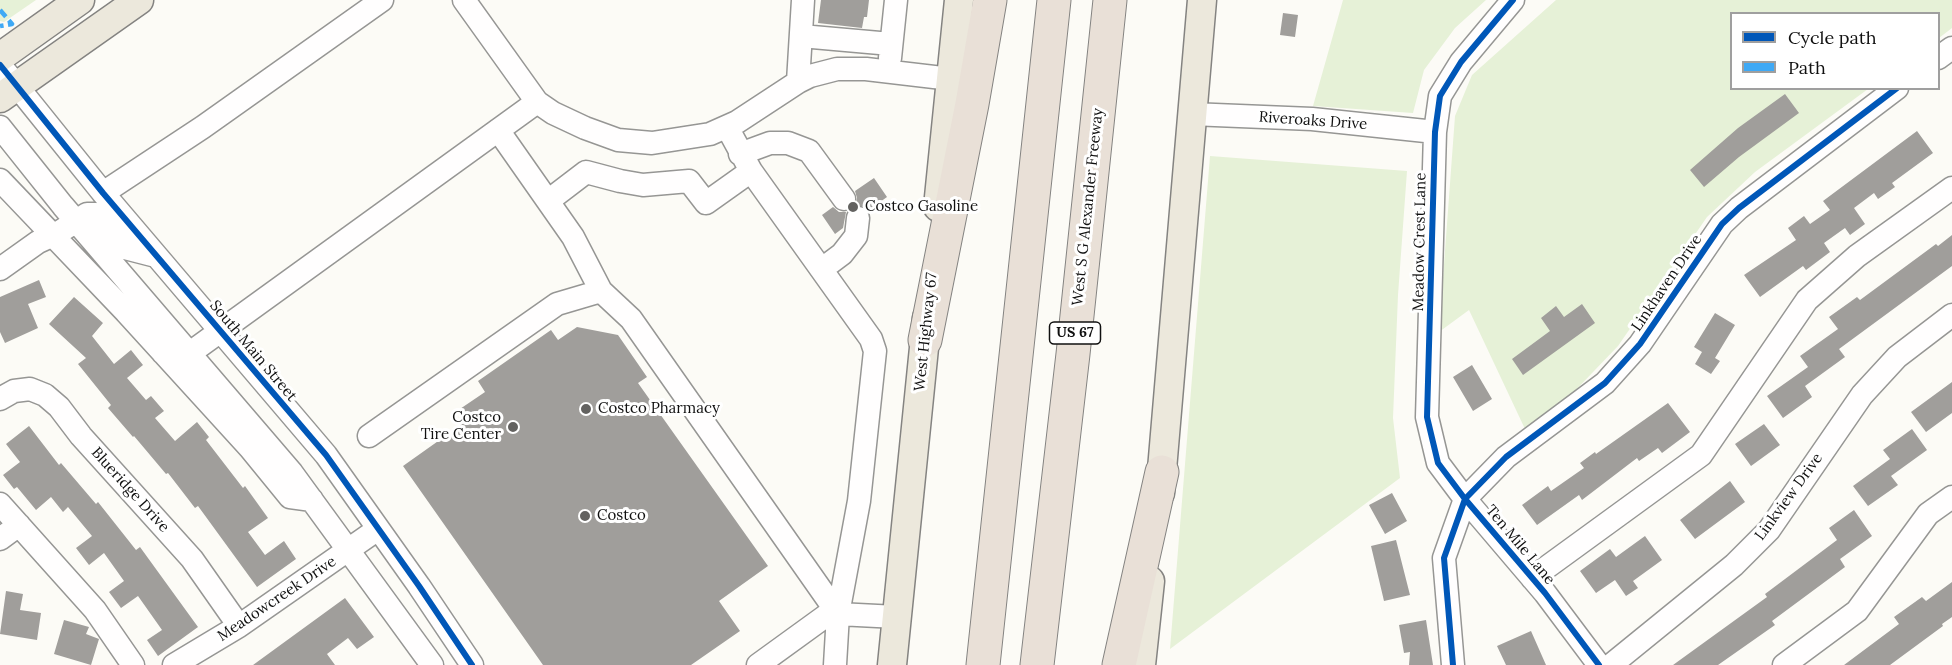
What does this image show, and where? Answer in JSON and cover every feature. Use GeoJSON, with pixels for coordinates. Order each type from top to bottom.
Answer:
{"type":"FeatureCollection","features":[{"type":"Feature","properties":{"kind":"highway"},"geometry":{"type":"LineString","coordinates":[[925,340],[972,104],[990,0]]}},
{"type":"Feature","properties":{"kind":"highway"},"geometry":{"type":"LineString","coordinates":[[983,665],[1054,0]]}},
{"type":"Feature","properties":{"kind":"highway","name":"West S G Alexander Freeway"},"geometry":{"type":"LineString","coordinates":[[1037,665],[1073,354],[1110,0]]}},
{"type":"Feature","properties":{"kind":"highway"},"geometry":{"type":"LineString","coordinates":[[1119,665],[1162,472]]}},
{"type":"Feature","properties":{"kind":"main road"},"geometry":{"type":"LineString","coordinates":[[0,57],[80,0]]}},
{"type":"Feature","properties":{"kind":"main road"},"geometry":{"type":"LineString","coordinates":[[6,83],[139,0]]}},
{"type":"Feature","properties":{"kind":"main road","name":"West Highway 67"},"geometry":{"type":"LineString","coordinates":[[892,665],[959,0]]}},
{"type":"Feature","properties":{"kind":"main road"},"geometry":{"type":"LineString","coordinates":[[1141,665],[1162,472],[1202,0]]}},
{"type":"Feature","properties":{"kind":"street"},"geometry":{"type":"LineString","coordinates":[[103,193],[203,128],[382,0]]}},
{"type":"Feature","properties":{"kind":"street"},"geometry":{"type":"LineString","coordinates":[[464,0],[537,102],[585,128],[618,140],[651,143],[710,134],[737,122],[786,88],[810,76],[837,69],[889,72],[951,80]]}},
{"type":"Feature","properties":{"kind":"street"},"geometry":{"type":"LineString","coordinates":[[798,82],[803,0]]}},
{"type":"Feature","properties":{"kind":"street"},"geometry":{"type":"LineString","coordinates":[[889,72],[896,0]]}},
{"type":"Feature","properties":{"kind":"street","name":"Meadow Crest Lane"},"geometry":{"type":"LineString","coordinates":[[1465,499],[1438,463],[1427,417],[1435,132],[1440,96],[1455,71],[1513,0]]}},
{"type":"Feature","properties":{"kind":"street"},"geometry":{"type":"LineString","coordinates":[[801,36],[891,44]]}},
{"type":"Feature","properties":{"kind":"street","name":"South Main Street"},"geometry":{"type":"LineString","coordinates":[[6,83],[103,193],[326,455],[472,665]]}},
{"type":"Feature","properties":{"kind":"street","name":"Linkhaven Drive"},"geometry":{"type":"LineString","coordinates":[[1465,499],[1506,457],[1605,383],[1640,344],[1690,268],[1730,216],[1894,90]]}},
{"type":"Feature","properties":{"kind":"street"},"geometry":{"type":"LineString","coordinates":[[164,353],[190,353],[537,102]]}},
{"type":"Feature","properties":{"kind":"street","name":"Riveroaks Drive"},"geometry":{"type":"LineString","coordinates":[[1191,114],[1312,120],[1435,132]]}},
{"type":"Feature","properties":{"kind":"street"},"geometry":{"type":"LineString","coordinates":[[0,127],[77,222],[292,473],[312,500],[341,555],[406,630],[432,665]]}},
{"type":"Feature","properties":{"kind":"street"},"geometry":{"type":"LineString","coordinates":[[727,127],[746,162],[871,339],[874,351],[859,501],[838,614],[835,665]]}},
{"type":"Feature","properties":{"kind":"street"},"geometry":{"type":"LineString","coordinates":[[498,130],[573,237],[601,291],[631,319],[838,614]]}},
{"type":"Feature","properties":{"kind":"street"},"geometry":{"type":"LineString","coordinates":[[548,201],[586,172],[643,185],[689,181],[706,203],[746,162],[770,143],[788,143],[809,151],[844,199]]}},
{"type":"Feature","properties":{"kind":"street"},"geometry":{"type":"LineString","coordinates":[[0,180],[164,353],[250,448],[290,497],[312,500]]}},
{"type":"Feature","properties":{"kind":"street"},"geometry":{"type":"LineString","coordinates":[[1532,578],[1701,455],[1807,300],[1849,263],[1952,188]]}},
{"type":"Feature","properties":{"kind":"street"},"geometry":{"type":"LineString","coordinates":[[32,213],[54,194]]}},
{"type":"Feature","properties":{"kind":"street"},"geometry":{"type":"LineString","coordinates":[[0,269],[38,242],[77,222],[87,214],[96,214],[125,248],[156,256]]}},
{"type":"Feature","properties":{"kind":"street"},"geometry":{"type":"LineString","coordinates":[[822,269],[842,254],[856,236],[858,218]]}},
{"type":"Feature","properties":{"kind":"street"},"geometry":{"type":"LineString","coordinates":[[369,436],[556,304],[601,291]]}},
{"type":"Feature","properties":{"kind":"street","name":"Linkview Drive"},"geometry":{"type":"LineString","coordinates":[[1611,665],[1734,565],[1769,530],[1862,395],[1897,357],[1952,315]]}},
{"type":"Feature","properties":{"kind":"street","name":"Blueridge Drive"},"geometry":{"type":"LineString","coordinates":[[0,399],[14,391],[30,389],[45,395],[59,407],[81,436],[192,560],[239,626]]}},
{"type":"Feature","properties":{"kind":"street"},"geometry":{"type":"LineString","coordinates":[[1784,665],[1857,610],[1928,514],[1952,497]]}},
{"type":"Feature","properties":{"kind":"street"},"geometry":{"type":"LineString","coordinates":[[1453,665],[1444,558],[1465,499]]}},
{"type":"Feature","properties":{"kind":"street","name":"Ten Mile Lane"},"geometry":{"type":"LineString","coordinates":[[1465,499],[1532,578],[1599,665]]}},
{"type":"Feature","properties":{"kind":"street"},"geometry":{"type":"LineString","coordinates":[[0,504],[94,610],[133,665]]}},
{"type":"Feature","properties":{"kind":"street"},"geometry":{"type":"LineString","coordinates":[[0,539],[19,525]]}},
{"type":"Feature","properties":{"kind":"street","name":"Meadowcreek Drive"},"geometry":{"type":"LineString","coordinates":[[174,665],[239,626],[378,529]]}},
{"type":"Feature","properties":{"kind":"street"},"geometry":{"type":"LineString","coordinates":[[758,665],[826,615],[897,617]]}},
{"type":"Feature","properties":{"kind":"green space"},"geometry":{"type":"Polygon","coordinates":[[[0,0],[36,0],[4,22],[0,21],[0,0]]]}},
{"type":"Feature","properties":{"kind":"green space"},"geometry":{"type":"Polygon","coordinates":[[[1343,0],[1486,0],[1455,28],[1424,70],[1413,113],[1313,106],[1343,0]]]}},
{"type":"Feature","properties":{"kind":"green space"},"geometry":{"type":"Polygon","coordinates":[[[1556,0],[1952,0],[1952,28],[1940,37],[1940,12],[1730,12],[1730,90],[1867,90],[1755,172],[1707,217],[1618,346],[1570,396],[1525,429],[1469,310],[1439,332],[1455,116],[1472,75],[1556,0]]]}},
{"type":"Feature","properties":{"kind":"green space"},"geometry":{"type":"Polygon","coordinates":[[[1210,156],[1407,171],[1398,295],[1393,418],[1400,478],[1170,649],[1210,156]]]}},
{"type":"Feature","properties":{"kind":"building"},"geometry":{"type":"Polygon","coordinates":[[[821,0],[869,0],[867,17],[864,17],[862,28],[818,23],[821,0]]]}},
{"type":"Feature","properties":{"kind":"building"},"geometry":{"type":"Polygon","coordinates":[[[1283,13],[1298,15],[1295,37],[1280,35],[1283,13]]]}},
{"type":"Feature","properties":{"kind":"building"},"geometry":{"type":"Polygon","coordinates":[[[1785,94],[1799,113],[1739,157],[1704,187],[1690,170],[1738,128],[1785,94]]]}},
{"type":"Feature","properties":{"kind":"building"},"geometry":{"type":"Polygon","coordinates":[[[1917,131],[1933,153],[1892,183],[1895,187],[1878,199],[1874,193],[1854,208],[1865,224],[1850,235],[1845,228],[1824,243],[1830,252],[1806,270],[1803,266],[1760,297],[1744,275],[1796,240],[1788,228],[1804,216],[1810,224],[1830,210],[1823,201],[1917,131]]]}},
{"type":"Feature","properties":{"kind":"building"},"geometry":{"type":"Polygon","coordinates":[[[874,178],[887,197],[869,210],[856,205],[855,191],[874,178]]]}},
{"type":"Feature","properties":{"kind":"building"},"geometry":{"type":"Polygon","coordinates":[[[833,207],[839,212],[846,212],[843,228],[835,234],[822,215],[833,207]]]}},
{"type":"Feature","properties":{"kind":"building"},"geometry":{"type":"Polygon","coordinates":[[[1952,235],[1952,266],[1839,349],[1845,357],[1805,386],[1812,397],[1783,418],[1767,396],[1808,367],[1800,356],[1838,329],[1829,317],[1857,297],[1860,300],[1936,244],[1938,246],[1952,235]]]}},
{"type":"Feature","properties":{"kind":"building"},"geometry":{"type":"Polygon","coordinates":[[[39,280],[46,297],[28,304],[38,328],[5,343],[0,332],[0,297],[39,280]]]}},
{"type":"Feature","properties":{"kind":"building"},"geometry":{"type":"Polygon","coordinates":[[[74,297],[103,323],[92,336],[114,364],[131,350],[143,365],[127,378],[146,400],[151,396],[164,411],[155,418],[175,441],[197,422],[209,437],[206,440],[243,488],[245,486],[268,518],[248,532],[265,555],[284,541],[296,559],[257,587],[198,506],[195,508],[168,473],[166,474],[108,408],[111,405],[78,364],[86,358],[49,324],[74,297]]]}},
{"type":"Feature","properties":{"kind":"building"},"geometry":{"type":"Polygon","coordinates":[[[1582,304],[1595,323],[1523,375],[1512,359],[1550,331],[1541,318],[1556,306],[1564,317],[1582,304]]]}},
{"type":"Feature","properties":{"kind":"building"},"geometry":{"type":"Polygon","coordinates":[[[1715,313],[1735,325],[1715,358],[1720,361],[1711,374],[1695,364],[1702,352],[1694,347],[1715,313]]]}},
{"type":"Feature","properties":{"kind":"building","name":"Costco"},"geometry":{"type":"Polygon","coordinates":[[[577,327],[618,335],[647,377],[638,383],[768,566],[719,601],[740,631],[691,665],[543,665],[403,466],[465,422],[457,411],[485,392],[478,381],[551,330],[558,340],[577,327]]]}},
{"type":"Feature","properties":{"kind":"building"},"geometry":{"type":"Polygon","coordinates":[[[1472,365],[1492,399],[1473,411],[1453,377],[1472,365]]]}},
{"type":"Feature","properties":{"kind":"building"},"geometry":{"type":"Polygon","coordinates":[[[1952,382],[1952,413],[1926,432],[1911,412],[1952,382]]]}},
{"type":"Feature","properties":{"kind":"building"},"geometry":{"type":"Polygon","coordinates":[[[1668,403],[1690,432],[1662,453],[1658,448],[1639,461],[1637,458],[1582,500],[1579,495],[1537,525],[1522,505],[1548,486],[1551,491],[1584,468],[1580,463],[1668,403]]]}},
{"type":"Feature","properties":{"kind":"building"},"geometry":{"type":"Polygon","coordinates":[[[1764,424],[1780,445],[1751,466],[1735,444],[1764,424]]]}},
{"type":"Feature","properties":{"kind":"building"},"geometry":{"type":"Polygon","coordinates":[[[29,426],[59,465],[61,463],[96,504],[98,502],[136,550],[140,547],[198,627],[158,656],[147,640],[162,630],[138,596],[121,608],[109,592],[124,581],[104,553],[89,565],[76,548],[92,536],[68,507],[63,512],[51,497],[36,510],[17,487],[14,489],[3,475],[20,462],[6,444],[29,426]]]}},
{"type":"Feature","properties":{"kind":"building"},"geometry":{"type":"Polygon","coordinates":[[[1912,429],[1927,450],[1891,476],[1898,485],[1868,506],[1853,486],[1890,459],[1883,450],[1912,429]]]}},
{"type":"Feature","properties":{"kind":"building"},"geometry":{"type":"Polygon","coordinates":[[[1730,481],[1745,502],[1695,539],[1680,520],[1730,481]]]}},
{"type":"Feature","properties":{"kind":"building"},"geometry":{"type":"Polygon","coordinates":[[[1392,493],[1407,521],[1385,534],[1369,505],[1392,493]]]}},
{"type":"Feature","properties":{"kind":"building"},"geometry":{"type":"Polygon","coordinates":[[[1854,510],[1872,536],[1840,559],[1845,567],[1772,621],[1775,625],[1718,665],[1673,665],[1767,597],[1765,594],[1837,540],[1829,528],[1854,510]]]}},
{"type":"Feature","properties":{"kind":"building"},"geometry":{"type":"Polygon","coordinates":[[[1645,536],[1662,560],[1633,581],[1638,588],[1626,596],[1615,580],[1596,593],[1580,571],[1610,549],[1616,557],[1645,536]]]}},
{"type":"Feature","properties":{"kind":"building"},"geometry":{"type":"Polygon","coordinates":[[[1396,540],[1410,595],[1384,601],[1371,546],[1396,540]]]}},
{"type":"Feature","properties":{"kind":"building"},"geometry":{"type":"Polygon","coordinates":[[[1952,582],[1952,617],[1942,624],[1943,626],[1890,665],[1844,665],[1899,624],[1894,617],[1922,597],[1926,601],[1952,582]]]}},
{"type":"Feature","properties":{"kind":"building"},"geometry":{"type":"Polygon","coordinates":[[[6,591],[23,594],[20,610],[41,613],[37,640],[0,634],[6,591]]]}},
{"type":"Feature","properties":{"kind":"building"},"geometry":{"type":"Polygon","coordinates":[[[345,598],[374,637],[357,649],[348,638],[327,654],[335,665],[253,665],[345,598]]]}},
{"type":"Feature","properties":{"kind":"building"},"geometry":{"type":"Polygon","coordinates":[[[64,620],[89,627],[86,634],[99,639],[91,665],[54,654],[64,620]]]}},
{"type":"Feature","properties":{"kind":"building"},"geometry":{"type":"Polygon","coordinates":[[[1426,620],[1433,665],[1409,665],[1410,652],[1404,653],[1399,625],[1426,620]]]}},
{"type":"Feature","properties":{"kind":"building"},"geometry":{"type":"Polygon","coordinates":[[[1531,631],[1546,665],[1506,665],[1497,646],[1531,631]]]}},
{"type":"Feature","properties":{"kind":"marked path"},"geometry":{"type":"LineString","coordinates":[[0,10],[12,24],[0,26]]}},
{"type":"Feature","properties":{"kind":"cycle path"},"geometry":{"type":"LineString","coordinates":[[1513,0],[1461,62],[1440,96],[1435,132],[1427,417],[1438,463],[1465,499],[1545,593],[1599,665]]}},
{"type":"Feature","properties":{"kind":"cycle path"},"geometry":{"type":"LineString","coordinates":[[0,65],[103,193],[326,455],[472,665]]}},
{"type":"Feature","properties":{"kind":"cycle path"},"geometry":{"type":"LineString","coordinates":[[1453,665],[1444,558],[1465,499],[1506,457],[1605,383],[1640,344],[1722,224],[1739,208],[1894,90]]}},
{"type":"Feature","properties":{"kind":"place","name":"Costco Gasoline"},"geometry":{"type":"Point","coordinates":[853,207]}},
{"type":"Feature","properties":{"kind":"place","name":"Costco Pharmacy"},"geometry":{"type":"Point","coordinates":[586,409]}},
{"type":"Feature","properties":{"kind":"place","name":"Costco Tire Center"},"geometry":{"type":"Point","coordinates":[513,427]}},
{"type":"Feature","properties":{"kind":"place","name":"Costco"},"geometry":{"type":"Point","coordinates":[585,516]}}]}
